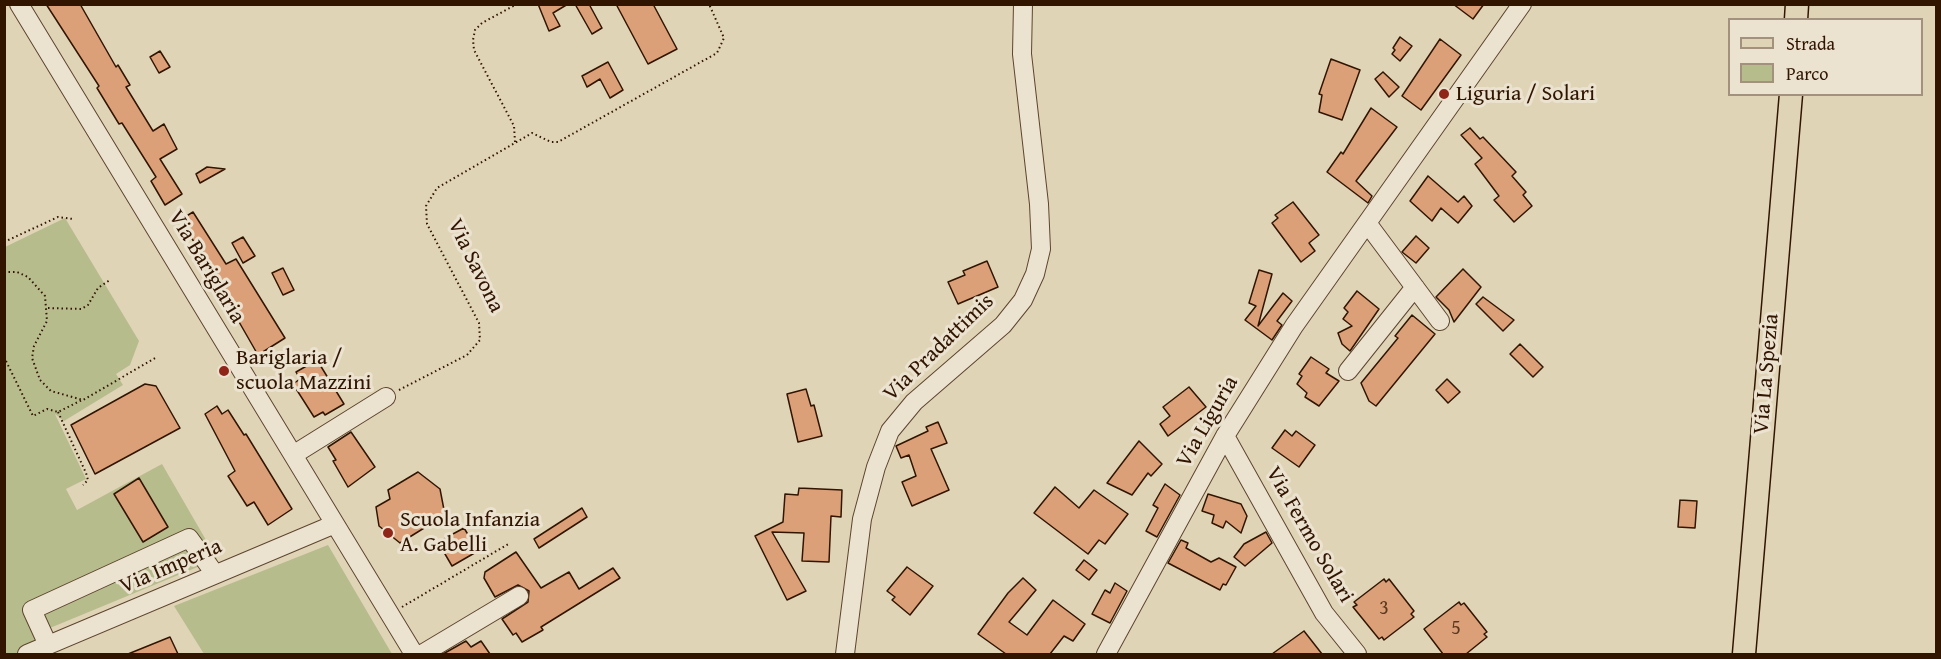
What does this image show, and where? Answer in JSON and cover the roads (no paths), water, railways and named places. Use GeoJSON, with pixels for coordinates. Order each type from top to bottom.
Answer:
{"type":"FeatureCollection","features":[{"type":"Feature","properties":{"kind":"main road","name":"Via La Spezia"},"geometry":{"type":"LineString","coordinates":[[1744,654],[1791,96]]}},
{"type":"Feature","properties":{"kind":"street","name":"Via Bariglaria"},"geometry":{"type":"LineString","coordinates":[[19,4],[414,654]]}},
{"type":"Feature","properties":{"kind":"street","name":"Via Pradattimis"},"geometry":{"type":"LineString","coordinates":[[845,654],[862,519],[876,467],[890,431],[914,402],[1003,325],[1023,300],[1035,274],[1041,249],[1039,204],[1022,54],[1023,4]]}},
{"type":"Feature","properties":{"kind":"street","name":"Via Liguria"},"geometry":{"type":"LineString","coordinates":[[1106,654],[1225,436],[1294,326],[1521,4]]}},
{"type":"Feature","properties":{"kind":"street"},"geometry":{"type":"LineString","coordinates":[[1367,223],[1440,321]]}},
{"type":"Feature","properties":{"kind":"street"},"geometry":{"type":"LineString","coordinates":[[1348,371],[1415,287]]}},
{"type":"Feature","properties":{"kind":"street"},"geometry":{"type":"LineString","coordinates":[[293,455],[386,397]]}},
{"type":"Feature","properties":{"kind":"street","name":"Via Fermo Solari"},"geometry":{"type":"LineString","coordinates":[[1225,436],[1324,613],[1357,654]]}},
{"type":"Feature","properties":{"kind":"street","name":"Via Imperia"},"geometry":{"type":"LineString","coordinates":[[27,654],[335,524]]}},
{"type":"Feature","properties":{"kind":"street"},"geometry":{"type":"LineString","coordinates":[[48,645],[32,610],[189,538],[215,574]]}},
{"type":"Feature","properties":{"kind":"street"},"geometry":{"type":"LineString","coordinates":[[422,654],[519,596]]}},
{"type":"Feature","properties":{"kind":"place","name":"Liguria / Solari"},"geometry":{"type":"Point","coordinates":[1444,94]}},
{"type":"Feature","properties":{"kind":"place","name":"Bariglaria / scuola Mazzini"},"geometry":{"type":"Point","coordinates":[224,371]}},
{"type":"Feature","properties":{"kind":"place","name":"Scuola Infanzia A. Gabelli"},"geometry":{"type":"Point","coordinates":[388,533]}}]}
